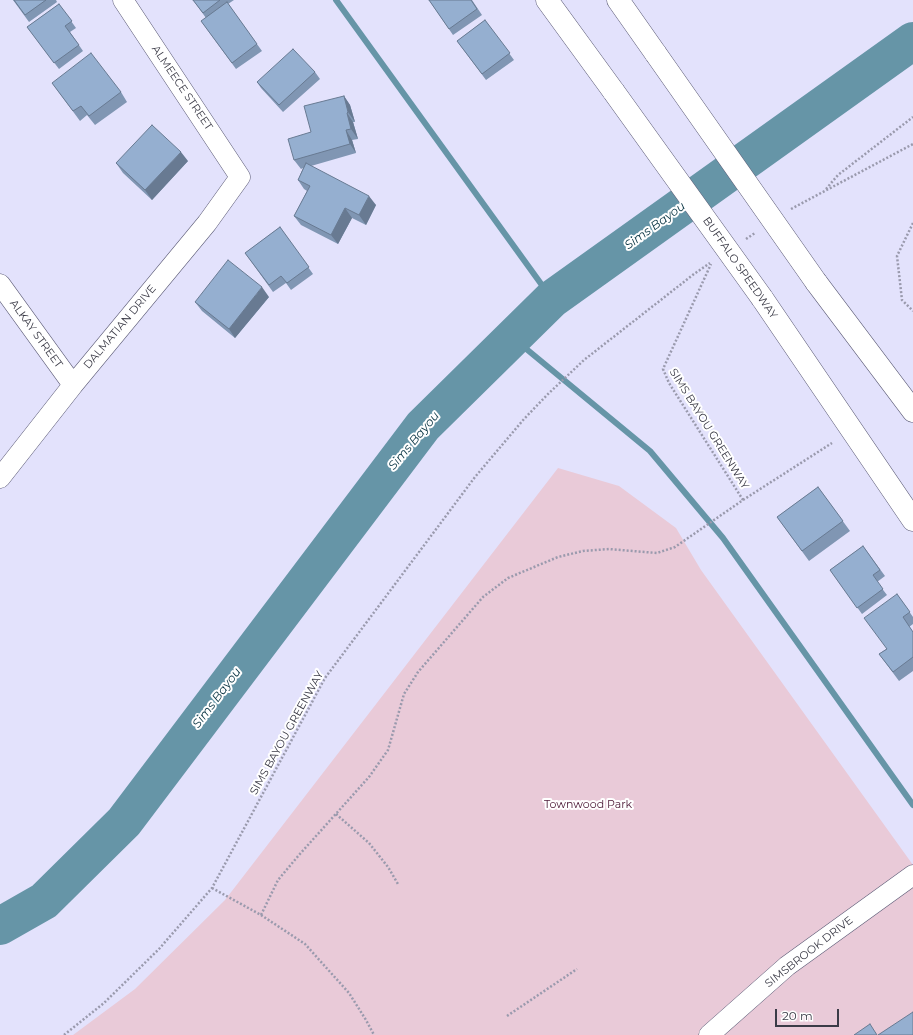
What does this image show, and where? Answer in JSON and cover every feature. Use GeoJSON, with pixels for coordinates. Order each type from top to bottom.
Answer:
{"type":"FeatureCollection","features":[{"type":"Feature","properties":{"kind":"main road","name":"BUFFALO SPEEDWAY"},"geometry":{"type":"LineString","coordinates":[[548,0],[762,298],[913,520]]}},
{"type":"Feature","properties":{"kind":"main road"},"geometry":{"type":"LineString","coordinates":[[618,0],[816,282],[913,411]]}},
{"type":"Feature","properties":{"kind":"street","name":"ALMEECE STREET"},"geometry":{"type":"LineString","coordinates":[[123,0],[240,176]]}},
{"type":"Feature","properties":{"kind":"street","name":"DALMATIAN DRIVE"},"geometry":{"type":"LineString","coordinates":[[0,478],[73,385],[207,223],[240,176]]}},
{"type":"Feature","properties":{"kind":"street","name":"ALKAY STREET"},"geometry":{"type":"LineString","coordinates":[[0,284],[73,385]]}},
{"type":"Feature","properties":{"kind":"street","name":"SIMSBROOK DRIVE"},"geometry":{"type":"LineString","coordinates":[[709,1035],[787,966],[912,876]]}},
{"type":"Feature","properties":{"kind":"path"},"geometry":{"type":"LineString","coordinates":[[825,191],[838,175],[913,117]]}},
{"type":"Feature","properties":{"kind":"path"},"geometry":{"type":"LineString","coordinates":[[913,223],[897,256],[902,300],[913,311]]}},
{"type":"Feature","properties":{"kind":"path","name":"SIMS BAYOU GREENWAY"},"geometry":{"type":"LineString","coordinates":[[261,915],[278,880],[369,777],[388,750],[404,694],[418,672],[483,597],[508,578],[558,557],[583,551],[609,549],[658,553],[675,547],[743,500],[670,383],[663,369],[712,262]]}},
{"type":"Feature","properties":{"kind":"path","name":"SIMS BAYOU GREENWAY"},"geometry":{"type":"LineString","coordinates":[[64,1035],[104,1003],[159,949],[212,888],[325,678],[475,477],[524,419],[584,360]]}},
{"type":"Feature","properties":{"kind":"path"},"geometry":{"type":"LineString","coordinates":[[743,500],[832,443]]}},
{"type":"Feature","properties":{"kind":"path"},"geometry":{"type":"LineString","coordinates":[[336,814],[369,843],[388,867],[398,884]]}},
{"type":"Feature","properties":{"kind":"path"},"geometry":{"type":"LineString","coordinates":[[212,888],[261,915],[305,944],[349,993],[374,1035]]}},
{"type":"Feature","properties":{"kind":"path"},"geometry":{"type":"LineString","coordinates":[[507,1016],[577,969]]}},
{"type":"Feature","properties":{"kind":"green space","name":"Townwood Park"},"geometry":{"type":"Polygon","coordinates":[[[558,468],[619,486],[676,528],[701,570],[913,865],[913,1035],[73,1035],[135,989],[225,900],[558,468]]]}},
{"type":"Feature","properties":{"kind":"building"},"geometry":{"type":"Polygon","coordinates":[[[14,0],[46,0],[25,15],[14,0]]]}},
{"type":"Feature","properties":{"kind":"building"},"geometry":{"type":"Polygon","coordinates":[[[193,0],[220,0],[203,13],[193,0]]]}},
{"type":"Feature","properties":{"kind":"building"},"geometry":{"type":"Polygon","coordinates":[[[429,0],[471,0],[477,9],[449,29],[429,0]]]}},
{"type":"Feature","properties":{"kind":"building"},"geometry":{"type":"Polygon","coordinates":[[[227,2],[257,44],[232,63],[201,21],[227,2]]]}},
{"type":"Feature","properties":{"kind":"building"},"geometry":{"type":"Polygon","coordinates":[[[59,4],[72,21],[65,26],[79,45],[54,63],[27,27],[59,4]]]}},
{"type":"Feature","properties":{"kind":"building"},"geometry":{"type":"Polygon","coordinates":[[[485,20],[510,53],[482,74],[457,41],[485,20]]]}},
{"type":"Feature","properties":{"kind":"building"},"geometry":{"type":"Polygon","coordinates":[[[293,49],[315,72],[279,105],[257,82],[293,49]]]}},
{"type":"Feature","properties":{"kind":"building"},"geometry":{"type":"Polygon","coordinates":[[[91,53],[121,92],[89,116],[81,106],[73,111],[52,83],[91,53]]]}},
{"type":"Feature","properties":{"kind":"building"},"geometry":{"type":"Polygon","coordinates":[[[344,96],[351,129],[346,130],[350,144],[294,160],[288,139],[311,132],[304,106],[344,96]]]}},
{"type":"Feature","properties":{"kind":"building"},"geometry":{"type":"Polygon","coordinates":[[[152,125],[181,152],[145,190],[116,163],[152,125]]]}},
{"type":"Feature","properties":{"kind":"building"},"geometry":{"type":"Polygon","coordinates":[[[306,163],[369,196],[359,215],[345,208],[331,235],[294,216],[310,186],[298,180],[306,163]]]}},
{"type":"Feature","properties":{"kind":"building"},"geometry":{"type":"Polygon","coordinates":[[[280,227],[309,267],[287,283],[281,276],[269,285],[245,253],[280,227]]]}},
{"type":"Feature","properties":{"kind":"building"},"geometry":{"type":"Polygon","coordinates":[[[228,260],[262,287],[229,329],[195,302],[228,260]]]}},
{"type":"Feature","properties":{"kind":"building"},"geometry":{"type":"Polygon","coordinates":[[[818,487],[843,521],[802,551],[777,517],[818,487]]]}},
{"type":"Feature","properties":{"kind":"building"},"geometry":{"type":"Polygon","coordinates":[[[863,546],[880,570],[873,575],[883,589],[857,608],[830,570],[863,546]]]}},
{"type":"Feature","properties":{"kind":"building"},"geometry":{"type":"Polygon","coordinates":[[[897,594],[910,612],[903,617],[913,632],[913,657],[893,672],[879,654],[887,649],[864,618],[897,594]]]}},
{"type":"Feature","properties":{"kind":"building"},"geometry":{"type":"Polygon","coordinates":[[[913,1012],[913,1035],[878,1035],[913,1012]]]}},
{"type":"Feature","properties":{"kind":"building"},"geometry":{"type":"Polygon","coordinates":[[[870,1024],[877,1035],[854,1035],[870,1024]]]}},
{"type":"Feature","properties":{"kind":"waterway"},"geometry":{"type":"LineString","coordinates":[[336,0],[552,299]]}},
{"type":"Feature","properties":{"kind":"waterway","name":"Sims Bayou"},"geometry":{"type":"LineString","coordinates":[[0,926],[44,901],[124,822],[423,426],[552,299],[913,41]]}},
{"type":"Feature","properties":{"kind":"waterway"},"geometry":{"type":"LineString","coordinates":[[513,338],[650,451],[723,538],[913,805]]}}]}
